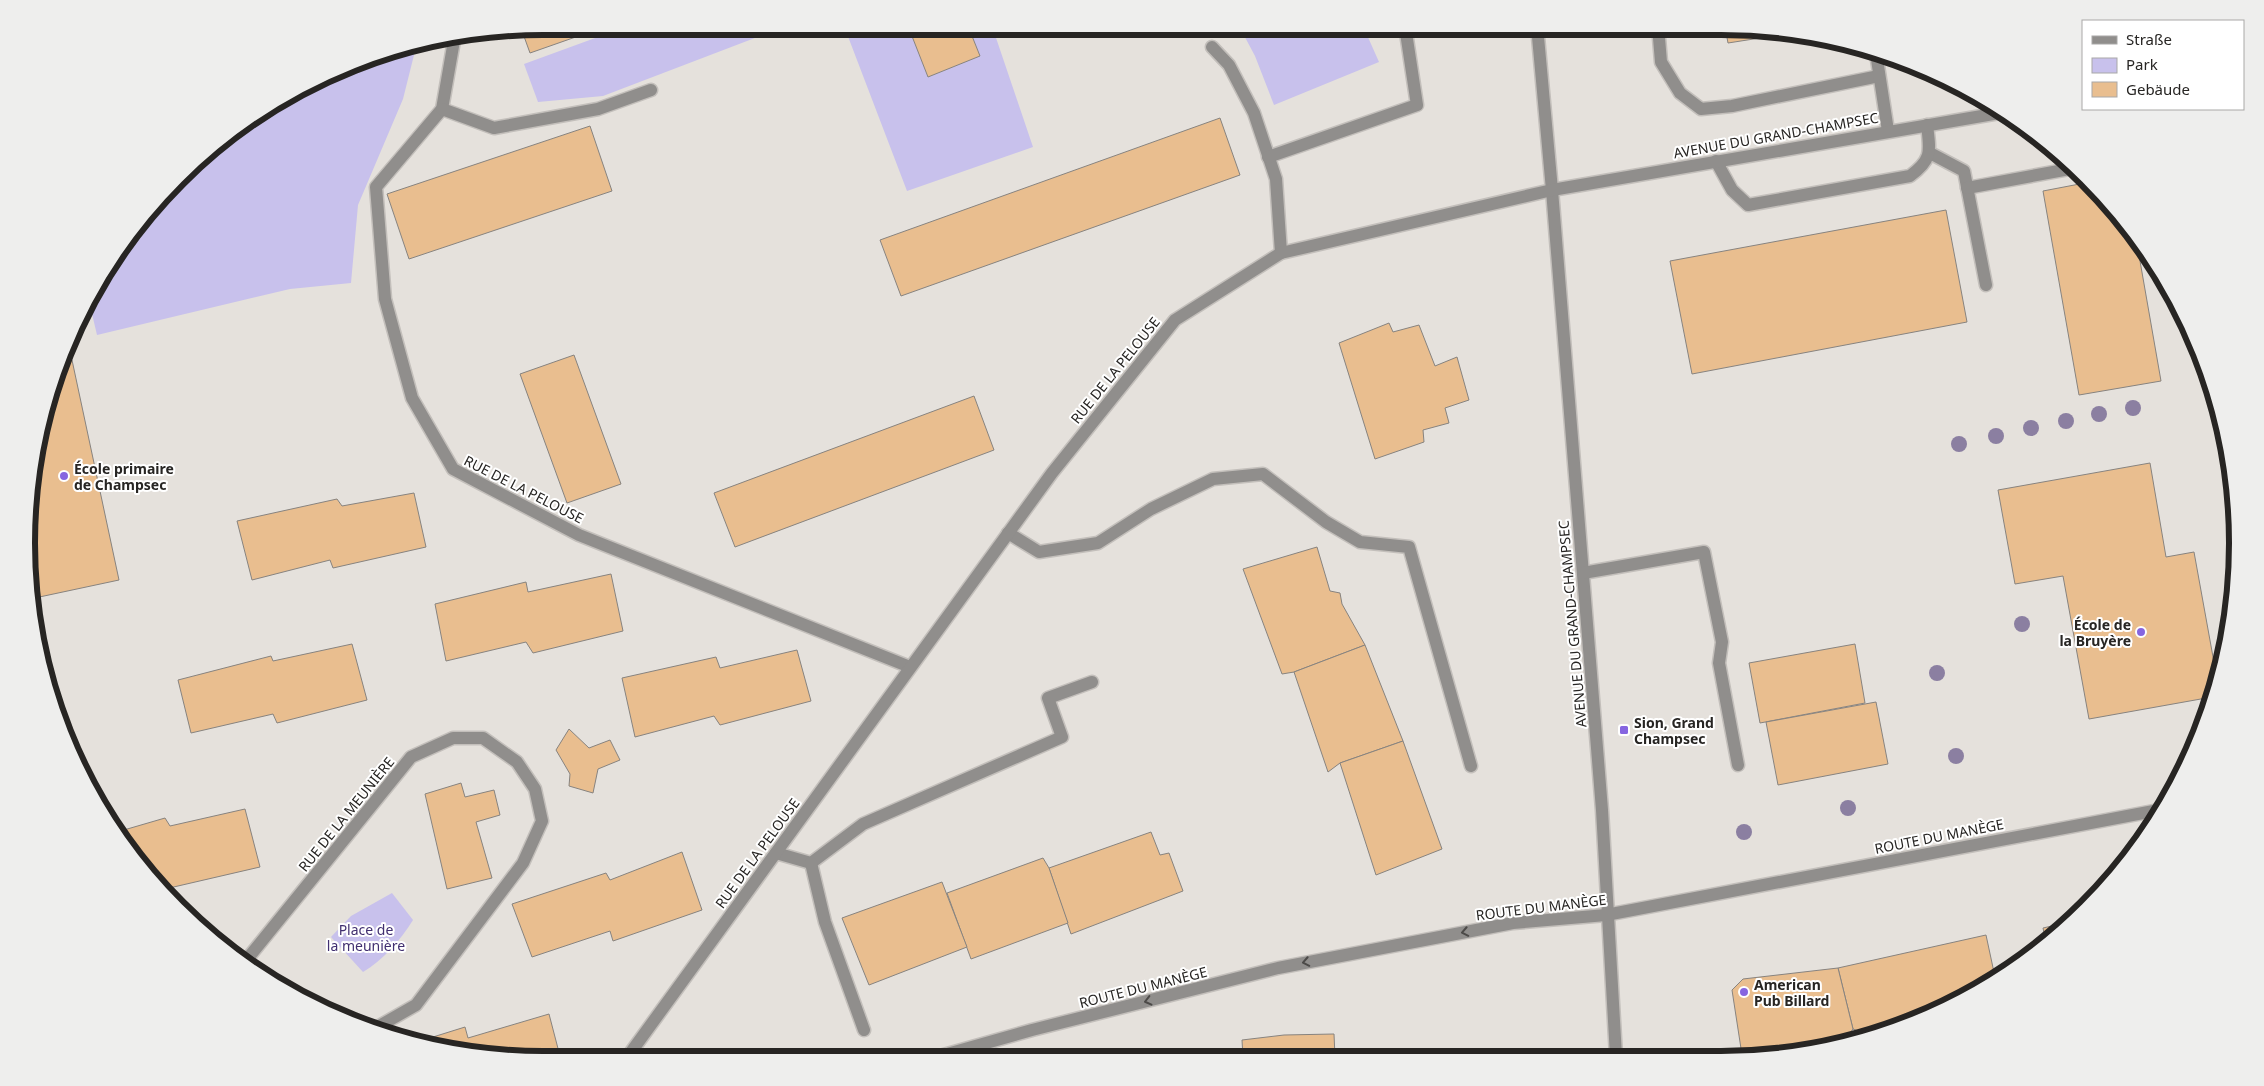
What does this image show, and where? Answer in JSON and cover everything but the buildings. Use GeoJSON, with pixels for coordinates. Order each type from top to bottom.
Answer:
{"type":"FeatureCollection","features":[{"type":"Feature","properties":{"kind":"street"},"geometry":{"type":"LineString","coordinates":[[1268,156],[1417,105],[1405,35]]}},
{"type":"Feature","properties":{"kind":"street","name":"AVENUE DU GRAND-CHAMPSEC"},"geometry":{"type":"LineString","coordinates":[[1538,35],[1602,820],[1606,915],[1616,1051]]}},
{"type":"Feature","properties":{"kind":"street"},"geometry":{"type":"LineString","coordinates":[[1659,35],[1661,62],[1680,92],[1701,109],[1732,106],[1879,76]]}},
{"type":"Feature","properties":{"kind":"street"},"geometry":{"type":"LineString","coordinates":[[454,43],[442,109],[494,128],[598,109],[652,90]]}},
{"type":"Feature","properties":{"kind":"street"},"geometry":{"type":"LineString","coordinates":[[1212,47],[1229,64],[1254,113],[1276,179],[1281,253]]}},
{"type":"Feature","properties":{"kind":"street"},"geometry":{"type":"LineString","coordinates":[[1877,60],[1888,131]]}},
{"type":"Feature","properties":{"kind":"street","name":"RUE DE LA PELOUSE"},"geometry":{"type":"LineString","coordinates":[[442,109],[376,187],[385,299],[412,398],[452,469],[579,535],[910,668]]}},
{"type":"Feature","properties":{"kind":"street","name":"AVENUE DU GRAND-CHAMPSEC"},"geometry":{"type":"LineString","coordinates":[[1552,190],[1992,114]]}},
{"type":"Feature","properties":{"kind":"street"},"geometry":{"type":"LineString","coordinates":[[1716,161],[1732,190],[1748,205],[1910,176],[1923,166],[1930,152],[1927,125]]}},
{"type":"Feature","properties":{"kind":"street"},"geometry":{"type":"LineString","coordinates":[[1930,152],[1964,171],[1986,285]]}},
{"type":"Feature","properties":{"kind":"street"},"geometry":{"type":"LineString","coordinates":[[1967,188],[2065,170]]}},
{"type":"Feature","properties":{"kind":"street","name":"RUE DE LA PELOUSE"},"geometry":{"type":"LineString","coordinates":[[635,1051],[1052,473],[1175,320],[1281,253],[1552,190]]}},
{"type":"Feature","properties":{"kind":"street"},"geometry":{"type":"LineString","coordinates":[[1008,533],[1039,552],[1098,543],[1151,509],[1213,479],[1263,474],[1326,522],[1360,542],[1409,546],[1471,766]]}},
{"type":"Feature","properties":{"kind":"street"},"geometry":{"type":"LineString","coordinates":[[1582,573],[1704,552],[1722,642],[1719,664],[1738,765]]}},
{"type":"Feature","properties":{"kind":"street"},"geometry":{"type":"LineString","coordinates":[[811,863],[863,824],[1062,737],[1048,698],[1092,682]]}},
{"type":"Feature","properties":{"kind":"street","name":"RUE DE LA MEUNIÈRE"},"geometry":{"type":"LineString","coordinates":[[249,957],[411,757],[453,738],[483,738],[517,762],[535,789],[542,821],[523,863],[416,1005],[382,1025]]}},
{"type":"Feature","properties":{"kind":"street","name":"ROUTE DU MANÈGE"},"geometry":{"type":"LineString","coordinates":[[958,1051],[1032,1030],[1278,968],[1513,922],[1606,915],[2152,811]]}},
{"type":"Feature","properties":{"kind":"street"},"geometry":{"type":"LineString","coordinates":[[776,853],[811,863]]}},
{"type":"Feature","properties":{"kind":"street"},"geometry":{"type":"LineString","coordinates":[[811,863],[825,922],[864,1030]]}},
{"type":"Feature","properties":{"kind":"green space"},"geometry":{"type":"Polygon","coordinates":[[[603,35],[762,35],[603,96],[538,102],[524,64],[603,35]]]}},
{"type":"Feature","properties":{"kind":"green space"},"geometry":{"type":"Polygon","coordinates":[[[847,35],[912,35],[928,77],[980,56],[972,35],[995,35],[1033,147],[907,191],[847,35]]]}},
{"type":"Feature","properties":{"kind":"green space"},"geometry":{"type":"Polygon","coordinates":[[[1244,35],[1367,35],[1379,62],[1274,105],[1255,56],[1244,35]]]}},
{"type":"Feature","properties":{"kind":"green space"},"geometry":{"type":"Polygon","coordinates":[[[415,51],[403,99],[358,205],[351,283],[290,289],[97,335],[91,310],[103,289],[140,234],[161,208],[208,161],[261,121],[318,87],[380,62],[415,51]]]}},
{"type":"Feature","properties":{"kind":"green space","name":"Place de la meunière"},"geometry":{"type":"Polygon","coordinates":[[[392,893],[413,920],[391,949],[363,972],[331,937],[351,916],[392,893]]]}},
{"type":"Feature","properties":{"kind":"place","name":"École primaire de Champsec"},"geometry":{"type":"Point","coordinates":[64,476]}},
{"type":"Feature","properties":{"kind":"place","name":"École de la Bruyère"},"geometry":{"type":"Point","coordinates":[2141,632]}},
{"type":"Feature","properties":{"kind":"place","name":"Sion, Grand Champsec"},"geometry":{"type":"Point","coordinates":[1624,730]}},
{"type":"Feature","properties":{"kind":"place","name":"American Pub Billard"},"geometry":{"type":"Point","coordinates":[1744,992]}}]}
